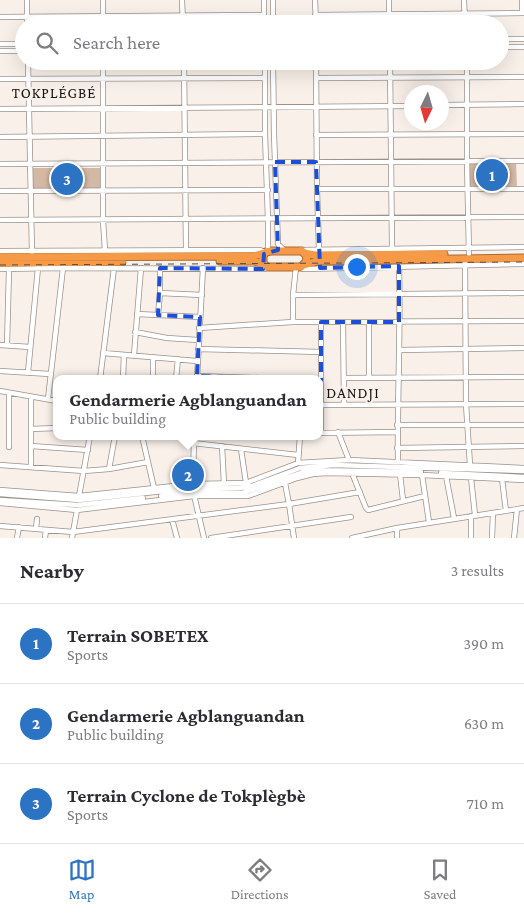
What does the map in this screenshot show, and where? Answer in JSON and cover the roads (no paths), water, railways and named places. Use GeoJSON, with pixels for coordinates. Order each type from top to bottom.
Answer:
{"type":"FeatureCollection","features":[{"type":"Feature","properties":{"kind":"highway"},"geometry":{"type":"LineString","coordinates":[[0,263],[32,260],[254,256],[266,252],[285,250],[315,255],[524,258]]}},
{"type":"Feature","properties":{"kind":"highway"},"geometry":{"type":"LineString","coordinates":[[266,252],[262,258],[266,266]]}},
{"type":"Feature","properties":{"kind":"highway"},"geometry":{"type":"LineString","coordinates":[[300,266],[307,259],[301,252]]}},
{"type":"Feature","properties":{"kind":"highway"},"geometry":{"type":"LineString","coordinates":[[0,258],[32,260],[254,261],[266,266],[300,266],[318,261],[524,253]]}},
{"type":"Feature","properties":{"kind":"street"},"geometry":{"type":"LineString","coordinates":[[27,0],[27,15]]}},
{"type":"Feature","properties":{"kind":"street"},"geometry":{"type":"LineString","coordinates":[[103,0],[103,15]]}},
{"type":"Feature","properties":{"kind":"street"},"geometry":{"type":"LineString","coordinates":[[182,0],[182,15]]}},
{"type":"Feature","properties":{"kind":"street"},"geometry":{"type":"LineString","coordinates":[[264,0],[264,15]]}},
{"type":"Feature","properties":{"kind":"street"},"geometry":{"type":"LineString","coordinates":[[273,0],[273,15]]}},
{"type":"Feature","properties":{"kind":"street"},"geometry":{"type":"LineString","coordinates":[[315,0],[316,14],[523,13],[522,0]]}},
{"type":"Feature","properties":{"kind":"street"},"geometry":{"type":"LineString","coordinates":[[389,0],[389,14]]}},
{"type":"Feature","properties":{"kind":"street"},"geometry":{"type":"LineString","coordinates":[[464,0],[464,13]]}},
{"type":"Feature","properties":{"kind":"street"},"geometry":{"type":"LineString","coordinates":[[0,17],[15,17]]}},
{"type":"Feature","properties":{"kind":"street"},"geometry":{"type":"LineString","coordinates":[[509,39],[524,39]]}},
{"type":"Feature","properties":{"kind":"street"},"geometry":{"type":"LineString","coordinates":[[0,44],[15,44]]}},
{"type":"Feature","properties":{"kind":"street"},"geometry":{"type":"LineString","coordinates":[[509,48],[524,47]]}},
{"type":"Feature","properties":{"kind":"street"},"geometry":{"type":"LineString","coordinates":[[0,51],[15,51]]}},
{"type":"Feature","properties":{"kind":"street"},"geometry":{"type":"LineString","coordinates":[[28,70],[32,260],[38,268],[28,372]]}},
{"type":"Feature","properties":{"kind":"street"},"geometry":{"type":"LineString","coordinates":[[103,70],[103,220],[105,250]]}},
{"type":"Feature","properties":{"kind":"street"},"geometry":{"type":"LineString","coordinates":[[183,70],[186,250]]}},
{"type":"Feature","properties":{"kind":"street"},"geometry":{"type":"LineString","coordinates":[[0,270],[9,270],[32,260],[105,250],[263,250],[266,252],[268,190],[265,134],[265,70]]}},
{"type":"Feature","properties":{"kind":"street"},"geometry":{"type":"LineString","coordinates":[[273,70],[278,244],[285,250]]}},
{"type":"Feature","properties":{"kind":"street"},"geometry":{"type":"LineString","coordinates":[[316,70],[316,189],[319,249]]}},
{"type":"Feature","properties":{"kind":"street"},"geometry":{"type":"LineString","coordinates":[[390,70],[392,248]]}},
{"type":"Feature","properties":{"kind":"street"},"geometry":{"type":"LineString","coordinates":[[468,70],[467,189],[469,218],[465,294],[466,404],[470,464]]}},
{"type":"Feature","properties":{"kind":"street"},"geometry":{"type":"LineString","coordinates":[[316,78],[524,77]]}},
{"type":"Feature","properties":{"kind":"street"},"geometry":{"type":"LineString","coordinates":[[0,79],[265,78]]}},
{"type":"Feature","properties":{"kind":"street"},"geometry":{"type":"LineString","coordinates":[[449,105],[524,104]]}},
{"type":"Feature","properties":{"kind":"street"},"geometry":{"type":"LineString","coordinates":[[0,109],[404,106]]}},
{"type":"Feature","properties":{"kind":"street"},"geometry":{"type":"LineString","coordinates":[[0,137],[265,134]]}},
{"type":"Feature","properties":{"kind":"street"},"geometry":{"type":"LineString","coordinates":[[316,135],[524,134]]}},
{"type":"Feature","properties":{"kind":"street"},"geometry":{"type":"LineString","coordinates":[[0,164],[524,161]]}},
{"type":"Feature","properties":{"kind":"street"},"geometry":{"type":"LineString","coordinates":[[316,189],[524,188]]}},
{"type":"Feature","properties":{"kind":"street"},"geometry":{"type":"LineString","coordinates":[[0,192],[268,190]]}},
{"type":"Feature","properties":{"kind":"street"},"geometry":{"type":"LineString","coordinates":[[0,220],[268,220],[392,217],[524,217]]}},
{"type":"Feature","properties":{"kind":"street"},"geometry":{"type":"LineString","coordinates":[[293,322],[293,295],[300,266],[303,268],[399,266],[524,247]]}},
{"type":"Feature","properties":{"kind":"street"},"geometry":{"type":"LineString","coordinates":[[301,252],[319,249],[392,248],[524,264]]}},
{"type":"Feature","properties":{"kind":"street"},"geometry":{"type":"LineString","coordinates":[[0,251],[32,260]]}},
{"type":"Feature","properties":{"kind":"street"},"geometry":{"type":"LineString","coordinates":[[38,268],[264,269],[266,266]]}},
{"type":"Feature","properties":{"kind":"street"},"geometry":{"type":"LineString","coordinates":[[398,463],[399,266]]}},
{"type":"Feature","properties":{"kind":"street"},"geometry":{"type":"LineString","coordinates":[[48,399],[63,268]]}},
{"type":"Feature","properties":{"kind":"street"},"geometry":{"type":"LineString","coordinates":[[101,375],[114,268]]}},
{"type":"Feature","properties":{"kind":"street"},"geometry":{"type":"LineString","coordinates":[[134,355],[141,268]]}},
{"type":"Feature","properties":{"kind":"street"},"geometry":{"type":"LineString","coordinates":[[158,315],[160,268]]}},
{"type":"Feature","properties":{"kind":"street"},"geometry":{"type":"LineString","coordinates":[[197,375],[203,268]]}},
{"type":"Feature","properties":{"kind":"street"},"geometry":{"type":"LineString","coordinates":[[7,345],[9,270]]}},
{"type":"Feature","properties":{"kind":"street"},"geometry":{"type":"LineString","coordinates":[[160,293],[202,295]]}},
{"type":"Feature","properties":{"kind":"street"},"geometry":{"type":"LineString","coordinates":[[293,295],[524,293]]}},
{"type":"Feature","properties":{"kind":"street"},"geometry":{"type":"LineString","coordinates":[[137,314],[200,317]]}},
{"type":"Feature","properties":{"kind":"street"},"geometry":{"type":"LineString","coordinates":[[200,328],[293,322],[524,321]]}},
{"type":"Feature","properties":{"kind":"street"},"geometry":{"type":"LineString","coordinates":[[320,375],[321,322]]}},
{"type":"Feature","properties":{"kind":"street"},"geometry":{"type":"LineString","coordinates":[[343,322],[344,404]]}},
{"type":"Feature","properties":{"kind":"street"},"geometry":{"type":"LineString","coordinates":[[369,322],[369,378]]}},
{"type":"Feature","properties":{"kind":"street"},"geometry":{"type":"LineString","coordinates":[[135,332],[167,338],[198,340]]}},
{"type":"Feature","properties":{"kind":"street"},"geometry":{"type":"LineString","coordinates":[[0,345],[30,347]]}},
{"type":"Feature","properties":{"kind":"street"},"geometry":{"type":"LineString","coordinates":[[399,350],[524,348]]}},
{"type":"Feature","properties":{"kind":"street"},"geometry":{"type":"LineString","coordinates":[[198,349],[321,352]]}},
{"type":"Feature","properties":{"kind":"street"},"geometry":{"type":"LineString","coordinates":[[104,353],[197,361]]}},
{"type":"Feature","properties":{"kind":"street"},"geometry":{"type":"LineString","coordinates":[[122,375],[124,355]]}},
{"type":"Feature","properties":{"kind":"street"},"geometry":{"type":"LineString","coordinates":[[153,357],[153,375]]}},
{"type":"Feature","properties":{"kind":"street"},"geometry":{"type":"LineString","coordinates":[[176,375],[178,359]]}},
{"type":"Feature","properties":{"kind":"street"},"geometry":{"type":"LineString","coordinates":[[0,371],[50,374]]}},
{"type":"Feature","properties":{"kind":"street"},"geometry":{"type":"LineString","coordinates":[[344,378],[524,377]]}},
{"type":"Feature","properties":{"kind":"street"},"geometry":{"type":"LineString","coordinates":[[0,391],[53,400]]}},
{"type":"Feature","properties":{"kind":"street"},"geometry":{"type":"LineString","coordinates":[[9,393],[9,447]]}},
{"type":"Feature","properties":{"kind":"street"},"geometry":{"type":"LineString","coordinates":[[30,396],[31,467]]}},
{"type":"Feature","properties":{"kind":"street"},"geometry":{"type":"LineString","coordinates":[[323,405],[524,404]]}},
{"type":"Feature","properties":{"kind":"street"},"geometry":{"type":"LineString","coordinates":[[397,425],[524,425]]}},
{"type":"Feature","properties":{"kind":"street"},"geometry":{"type":"LineString","coordinates":[[31,429],[53,428]]}},
{"type":"Feature","properties":{"kind":"street"},"geometry":{"type":"LineString","coordinates":[[338,432],[349,460]]}},
{"type":"Feature","properties":{"kind":"street"},"geometry":{"type":"LineString","coordinates":[[323,433],[397,432]]}},
{"type":"Feature","properties":{"kind":"street"},"geometry":{"type":"LineString","coordinates":[[79,496],[89,440]]}},
{"type":"Feature","properties":{"kind":"street"},"geometry":{"type":"LineString","coordinates":[[109,469],[115,440]]}},
{"type":"Feature","properties":{"kind":"street"},"geometry":{"type":"LineString","coordinates":[[143,440],[154,488]]}},
{"type":"Feature","properties":{"kind":"street"},"geometry":{"type":"LineString","coordinates":[[193,440],[193,490],[204,538]]}},
{"type":"Feature","properties":{"kind":"street"},"geometry":{"type":"LineString","coordinates":[[298,463],[300,440]]}},
{"type":"Feature","properties":{"kind":"street"},"geometry":{"type":"LineString","coordinates":[[193,443],[298,455]]}},
{"type":"Feature","properties":{"kind":"street"},"geometry":{"type":"LineString","coordinates":[[31,446],[88,450]]}},
{"type":"Feature","properties":{"kind":"street"},"geometry":{"type":"LineString","coordinates":[[222,446],[224,484]]}},
{"type":"Feature","properties":{"kind":"street"},"geometry":{"type":"LineString","coordinates":[[398,448],[524,446]]}},
{"type":"Feature","properties":{"kind":"street"},"geometry":{"type":"LineString","coordinates":[[241,449],[246,483]]}},
{"type":"Feature","properties":{"kind":"street"},"geometry":{"type":"LineString","coordinates":[[0,501],[77,510],[224,484],[246,483],[298,463],[349,460],[470,464],[524,470]]}},
{"type":"Feature","properties":{"kind":"street"},"geometry":{"type":"LineString","coordinates":[[0,465],[84,471],[109,469],[148,462]]}},
{"type":"Feature","properties":{"kind":"street"},"geometry":{"type":"LineString","coordinates":[[0,494],[79,500],[240,488],[252,486],[300,468],[334,465],[524,470]]}},
{"type":"Feature","properties":{"kind":"street"},"geometry":{"type":"LineString","coordinates":[[0,490],[79,496],[154,488],[242,493],[310,470],[395,470],[524,476]]}},
{"type":"Feature","properties":{"kind":"street"},"geometry":{"type":"LineString","coordinates":[[352,473],[368,510],[403,500],[426,496]]}},
{"type":"Feature","properties":{"kind":"street"},"geometry":{"type":"LineString","coordinates":[[51,506],[78,505],[193,490],[248,496],[313,474],[400,474],[524,480]]}},
{"type":"Feature","properties":{"kind":"street"},"geometry":{"type":"LineString","coordinates":[[400,474],[403,500]]}},
{"type":"Feature","properties":{"kind":"street"},"geometry":{"type":"LineString","coordinates":[[422,475],[429,522]]}},
{"type":"Feature","properties":{"kind":"street"},"geometry":{"type":"LineString","coordinates":[[446,476],[454,518]]}},
{"type":"Feature","properties":{"kind":"street"},"geometry":{"type":"LineString","coordinates":[[471,478],[473,516],[471,538]]}},
{"type":"Feature","properties":{"kind":"street"},"geometry":{"type":"LineString","coordinates":[[502,479],[506,511]]}},
{"type":"Feature","properties":{"kind":"street"},"geometry":{"type":"LineString","coordinates":[[285,483],[290,504],[294,538]]}},
{"type":"Feature","properties":{"kind":"street"},"geometry":{"type":"LineString","coordinates":[[0,526],[73,532],[198,517],[360,492]]}},
{"type":"Feature","properties":{"kind":"street"},"geometry":{"type":"LineString","coordinates":[[352,538],[371,536],[397,528],[429,522],[524,508]]}},
{"type":"Feature","properties":{"kind":"street"},"geometry":{"type":"LineString","coordinates":[[514,538],[517,509]]}},
{"type":"Feature","properties":{"kind":"street"},"geometry":{"type":"LineString","coordinates":[[72,538],[77,510]]}},
{"type":"Feature","properties":{"kind":"street"},"geometry":{"type":"LineString","coordinates":[[492,538],[493,513]]}},
{"type":"Feature","properties":{"kind":"street"},"geometry":{"type":"LineString","coordinates":[[211,538],[351,517]]}},
{"type":"Feature","properties":{"kind":"street"},"geometry":{"type":"LineString","coordinates":[[36,519],[36,529]]}},
{"type":"Feature","properties":{"kind":"street"},"geometry":{"type":"LineString","coordinates":[[172,519],[177,538]]}},
{"type":"Feature","properties":{"kind":"street"},"geometry":{"type":"LineString","coordinates":[[516,524],[524,524]]}},
{"type":"Feature","properties":{"kind":"street"},"geometry":{"type":"LineString","coordinates":[[17,538],[19,527]]}},
{"type":"Feature","properties":{"kind":"street"},"geometry":{"type":"LineString","coordinates":[[397,528],[397,538]]}},
{"type":"Feature","properties":{"kind":"street"},"geometry":{"type":"LineString","coordinates":[[45,538],[46,530]]}},
{"type":"Feature","properties":{"kind":"railway"},"geometry":{"type":"LineString","coordinates":[[0,265],[524,262]]}},
{"type":"Feature","properties":{"kind":"place","name":"Terrain SOBETEX"},"geometry":{"type":"Point","coordinates":[492,175]}},
{"type":"Feature","properties":{"kind":"place","name":"Terrain Cyclone de Tokplègbè"},"geometry":{"type":"Point","coordinates":[67,179]}},
{"type":"Feature","properties":{"kind":"place","name":"Gendarmerie Agblanguandan"},"geometry":{"type":"Point","coordinates":[188,475]}},
{"type":"Feature","properties":{"kind":"district","name":"TOKPLÉGBÉ"},"geometry":{"type":"Point","coordinates":[54,93]}},
{"type":"Feature","properties":{"kind":"district","name":"DANDJI"},"geometry":{"type":"Point","coordinates":[353,393]}}]}
